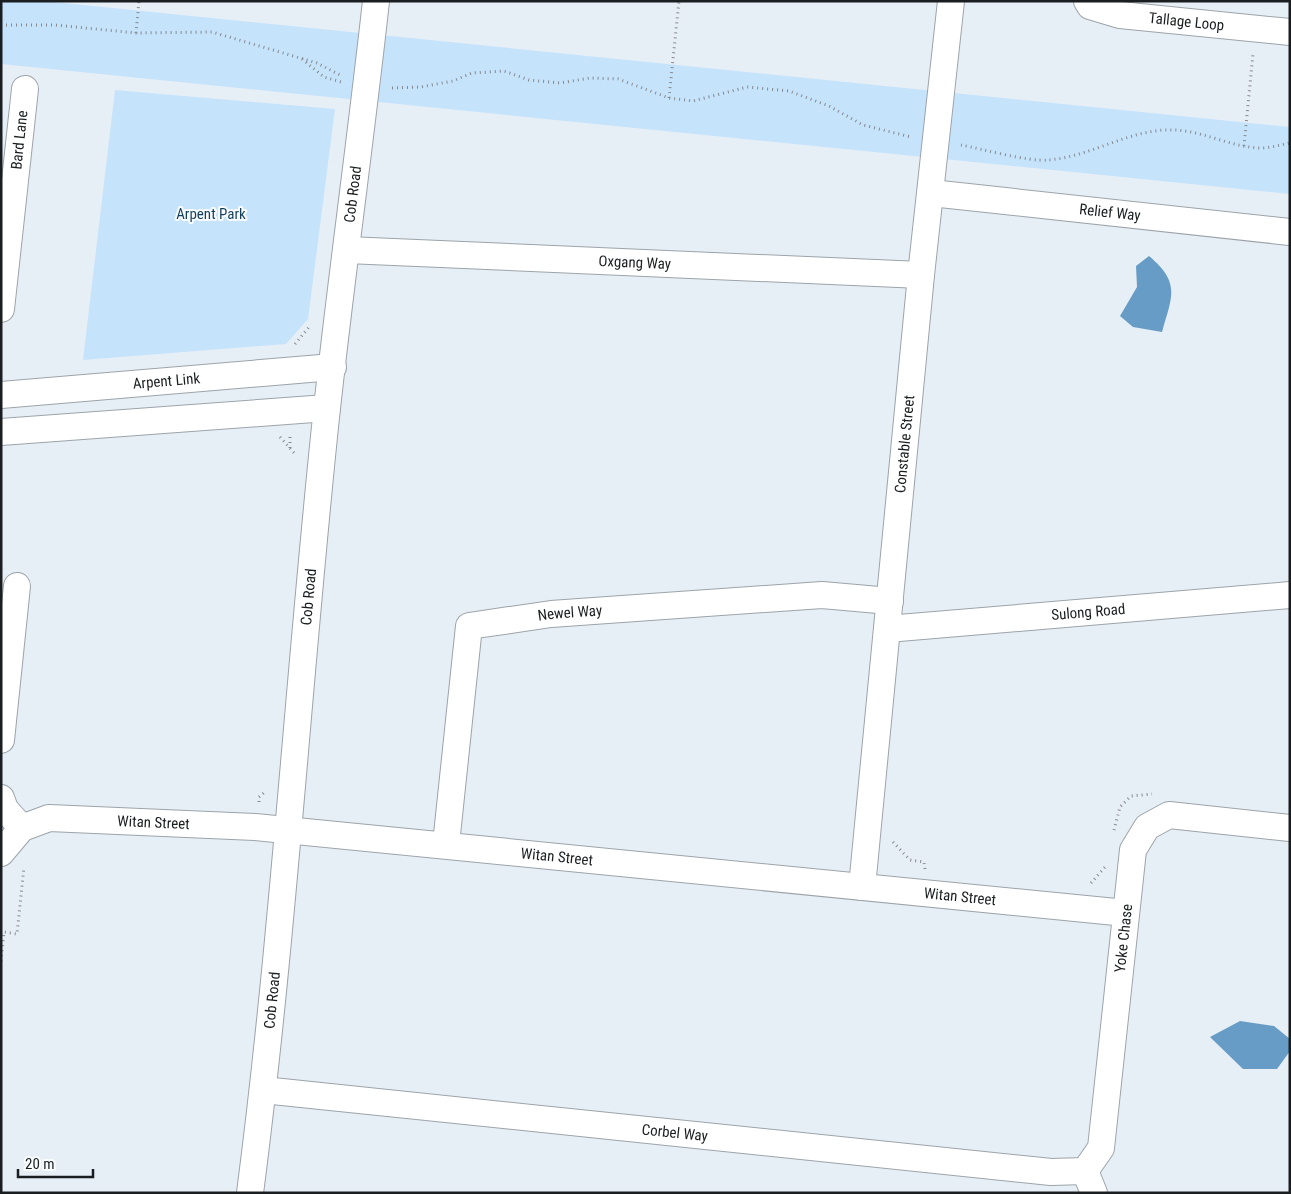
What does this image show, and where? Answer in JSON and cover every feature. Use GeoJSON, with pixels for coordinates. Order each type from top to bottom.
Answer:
{"type":"FeatureCollection","features":[{"type":"Feature","properties":{"kind":"street","name":"Cob Road"},"geometry":{"type":"LineString","coordinates":[[250,1193],[263,1090],[289,830],[327,408],[376,1]]}},
{"type":"Feature","properties":{"kind":"street","name":"Constable Street"},"geometry":{"type":"LineString","coordinates":[[862,887],[921,274],[951,1]]}},
{"type":"Feature","properties":{"kind":"street","name":"Tallage Loop"},"geometry":{"type":"LineString","coordinates":[[1087,1],[1090,6],[1120,15],[1290,32]]}},
{"type":"Feature","properties":{"kind":"street","name":"Bard Lane"},"geometry":{"type":"LineString","coordinates":[[1,309],[25,89]]}},
{"type":"Feature","properties":{"kind":"street","name":"Relief Way"},"geometry":{"type":"LineString","coordinates":[[931,193],[1290,232]]}},
{"type":"Feature","properties":{"kind":"street","name":"Oxgang Way"},"geometry":{"type":"LineString","coordinates":[[347,250],[921,274]]}},
{"type":"Feature","properties":{"kind":"street","name":"Arpent Link"},"geometry":{"type":"LineString","coordinates":[[1,395],[332,367]]}},
{"type":"Feature","properties":{"kind":"street"},"geometry":{"type":"LineString","coordinates":[[1,432],[327,408]]}},
{"type":"Feature","properties":{"kind":"street"},"geometry":{"type":"LineString","coordinates":[[1,740],[17,586]]}},
{"type":"Feature","properties":{"kind":"street","name":"Newel Way"},"geometry":{"type":"LineString","coordinates":[[446,844],[469,626],[550,614],[822,595],[890,602]]}},
{"type":"Feature","properties":{"kind":"street","name":"Sulong Road"},"geometry":{"type":"LineString","coordinates":[[887,629],[1290,596]]}},
{"type":"Feature","properties":{"kind":"street"},"geometry":{"type":"LineString","coordinates":[[1,798],[5,808],[22,828]]}},
{"type":"Feature","properties":{"kind":"street","name":"Yoke Chase"},"geometry":{"type":"LineString","coordinates":[[1089,1182],[1101,1148],[1133,850],[1147,827],[1169,816],[1290,828]]}},
{"type":"Feature","properties":{"kind":"street","name":"Witan Street"},"geometry":{"type":"LineString","coordinates":[[1,853],[22,828],[49,818],[255,826],[1126,913]]}},
{"type":"Feature","properties":{"kind":"street","name":"Corbel Way"},"geometry":{"type":"LineString","coordinates":[[263,1090],[1050,1172],[1089,1182]]}},
{"type":"Feature","properties":{"kind":"path"},"geometry":{"type":"LineString","coordinates":[[136,33],[139,1]]}},
{"type":"Feature","properties":{"kind":"path"},"geometry":{"type":"LineString","coordinates":[[669,98],[679,1]]}},
{"type":"Feature","properties":{"kind":"path"},"geometry":{"type":"LineString","coordinates":[[1,25],[55,24],[136,33],[212,32],[317,63],[340,75]]}},
{"type":"Feature","properties":{"kind":"path"},"geometry":{"type":"LineString","coordinates":[[1244,146],[1256,28]]}},
{"type":"Feature","properties":{"kind":"path"},"geometry":{"type":"LineString","coordinates":[[302,59],[324,77],[367,87],[421,87],[454,81],[472,73],[504,71],[529,80],[560,83],[590,78],[618,79],[669,98],[693,100],[747,87],[789,91],[829,106],[863,125],[892,134],[936,142],[948,142],[1047,161],[1078,154],[1155,131],[1200,132],[1244,146],[1260,148],[1290,143]]}},
{"type":"Feature","properties":{"kind":"path"},"geometry":{"type":"LineString","coordinates":[[338,91],[341,66]]}},
{"type":"Feature","properties":{"kind":"path"},"geometry":{"type":"LineString","coordinates":[[287,371],[286,355],[314,321]]}},
{"type":"Feature","properties":{"kind":"path"},"geometry":{"type":"LineString","coordinates":[[290,411],[290,448]]}},
{"type":"Feature","properties":{"kind":"path"},"geometry":{"type":"LineString","coordinates":[[277,434],[301,460]]}},
{"type":"Feature","properties":{"kind":"path"},"geometry":{"type":"LineString","coordinates":[[255,826],[259,797],[270,787]]}},
{"type":"Feature","properties":{"kind":"path"},"geometry":{"type":"LineString","coordinates":[[1113,836],[1120,807],[1131,796],[1158,795]]}},
{"type":"Feature","properties":{"kind":"path"},"geometry":{"type":"LineString","coordinates":[[889,838],[910,860],[924,862],[925,874]]}},
{"type":"Feature","properties":{"kind":"path"},"geometry":{"type":"LineString","coordinates":[[1087,886],[1106,865]]}},
{"type":"Feature","properties":{"kind":"path"},"geometry":{"type":"LineString","coordinates":[[1,961],[4,932],[17,934],[24,866]]}},
{"type":"Feature","properties":{"kind":"green space"},"geometry":{"type":"Polygon","coordinates":[[[1,1],[44,1],[1290,127],[1290,194],[1,64],[1,1]]]}},
{"type":"Feature","properties":{"kind":"green space","name":"Arpent Park"},"geometry":{"type":"Polygon","coordinates":[[[115,90],[335,109],[308,319],[286,344],[83,360],[115,90]]]}},
{"type":"Feature","properties":{"kind":"water"},"geometry":{"type":"Polygon","coordinates":[[[1149,256],[1166,274],[1170,282],[1171,299],[1162,332],[1133,327],[1120,316],[1137,287],[1136,266],[1149,256]]]}},
{"type":"Feature","properties":{"kind":"water"},"geometry":{"type":"Polygon","coordinates":[[[1240,1021],[1274,1026],[1290,1039],[1290,1051],[1277,1069],[1243,1069],[1210,1037],[1240,1021]]]}}]}
